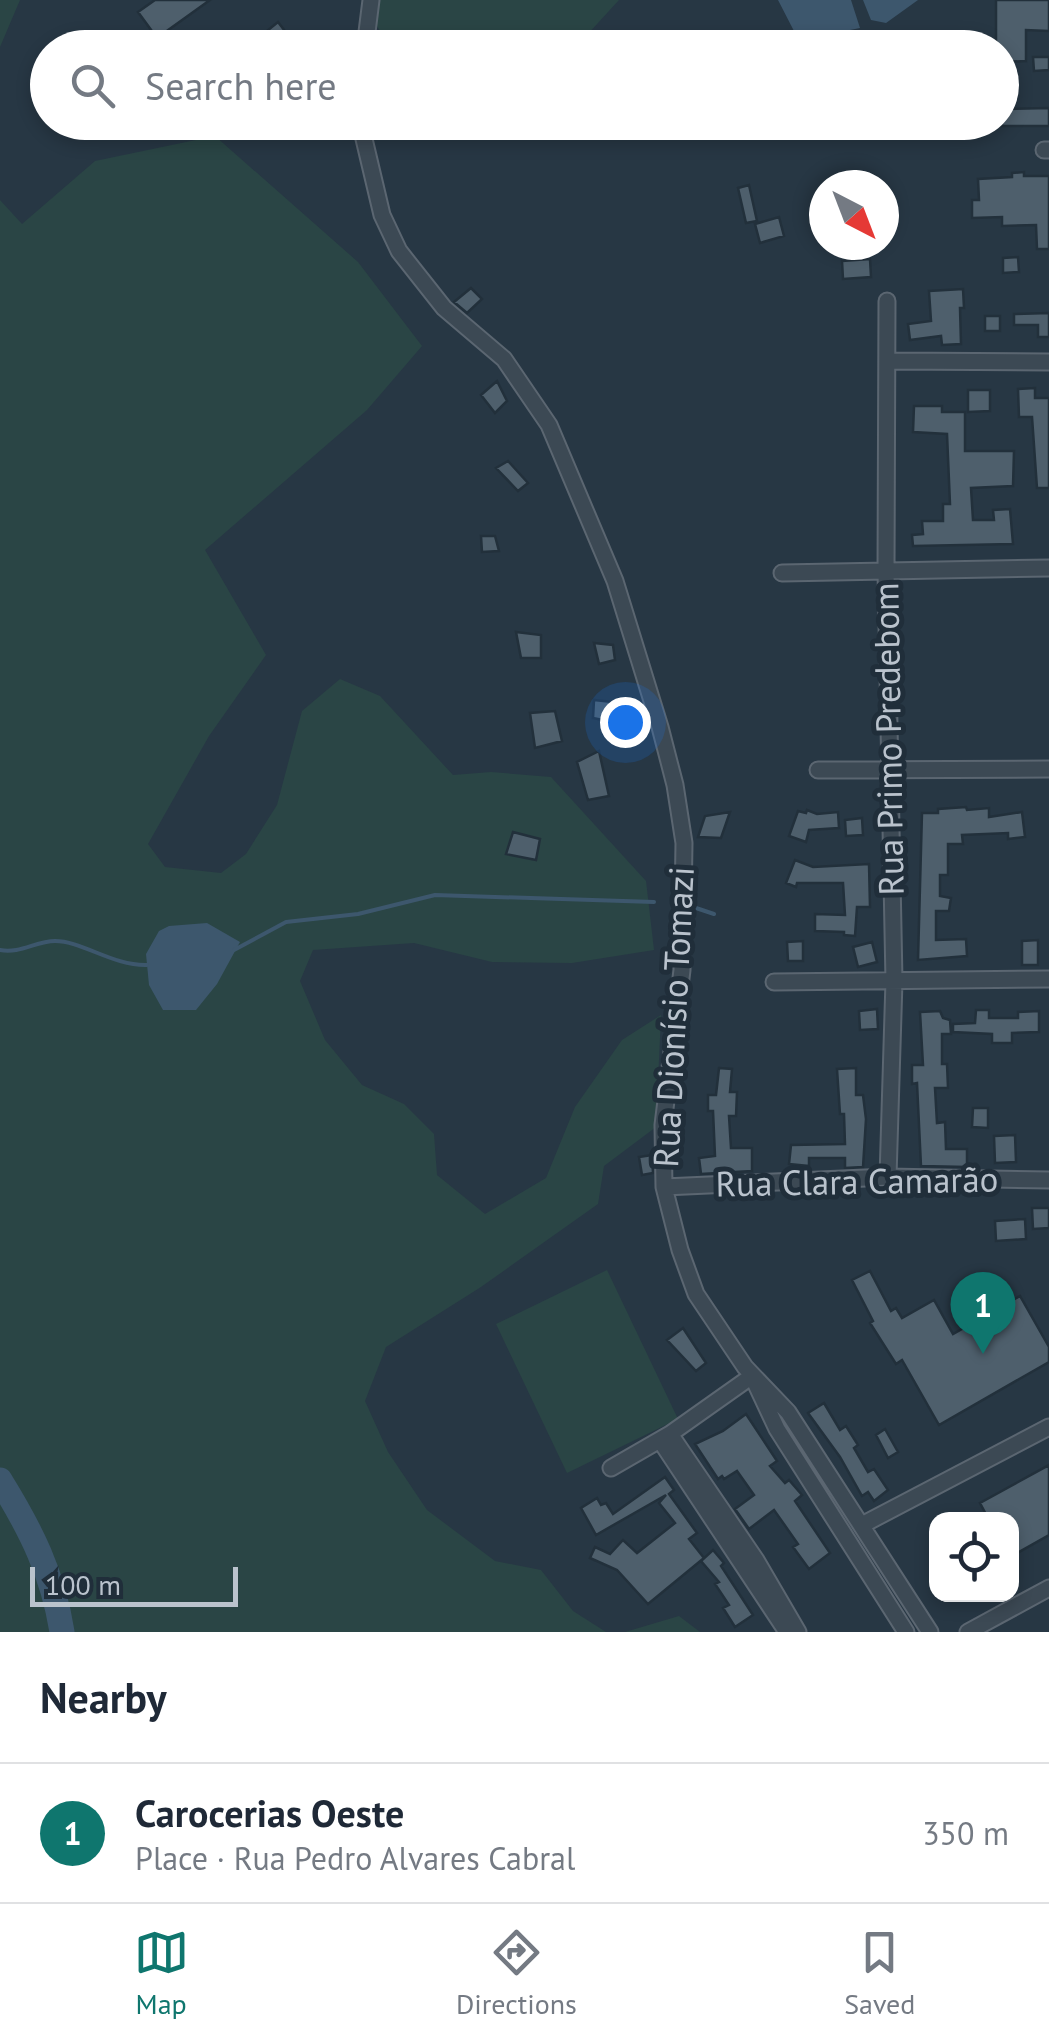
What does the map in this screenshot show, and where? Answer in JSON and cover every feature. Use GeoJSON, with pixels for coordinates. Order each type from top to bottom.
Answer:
{"type":"FeatureCollection","features":[{"type":"Feature","properties":{"kind":"street"},"geometry":{"type":"LineString","coordinates":[[367,30],[371,0]]}},
{"type":"Feature","properties":{"kind":"street","name":"Rua Dionísio Tomazi"},"geometry":{"type":"LineString","coordinates":[[364,140],[382,215],[399,251],[444,308],[504,359],[550,425],[615,581],[663,738],[684,843],[682,970],[663,1125],[664,1187],[680,1250],[696,1294],[752,1376],[777,1429],[906,1632]]}},
{"type":"Feature","properties":{"kind":"street","name":"Rua Primo Predebom"},"geometry":{"type":"LineString","coordinates":[[886,301],[888,768],[894,981],[888,1177]]}},
{"type":"Feature","properties":{"kind":"street"},"geometry":{"type":"LineString","coordinates":[[889,361],[1049,362]]}},
{"type":"Feature","properties":{"kind":"street"},"geometry":{"type":"LineString","coordinates":[[782,573],[1049,568]]}},
{"type":"Feature","properties":{"kind":"street"},"geometry":{"type":"LineString","coordinates":[[818,770],[1049,769]]}},
{"type":"Feature","properties":{"kind":"street"},"geometry":{"type":"LineString","coordinates":[[774,982],[1049,979]]}},
{"type":"Feature","properties":{"kind":"street","name":"Rua Clara Camarão"},"geometry":{"type":"LineString","coordinates":[[664,1187],[888,1177],[1049,1180]]}},
{"type":"Feature","properties":{"kind":"street"},"geometry":{"type":"LineString","coordinates":[[611,1468],[665,1437],[752,1376]]}},
{"type":"Feature","properties":{"kind":"street","name":"Rua Dionísio Tomazi"},"geometry":{"type":"LineString","coordinates":[[752,1376],[788,1412],[930,1632]]}},
{"type":"Feature","properties":{"kind":"street"},"geometry":{"type":"LineString","coordinates":[[862,1525],[1049,1427]]}},
{"type":"Feature","properties":{"kind":"street"},"geometry":{"type":"LineString","coordinates":[[665,1437],[787,1632]]}},
{"type":"Feature","properties":{"kind":"street"},"geometry":{"type":"LineString","coordinates":[[665,1437],[756,1560],[798,1632]]}},
{"type":"Feature","properties":{"kind":"street"},"geometry":{"type":"LineString","coordinates":[[968,1632],[1049,1588]]}},
{"type":"Feature","properties":{"kind":"green space"},"geometry":{"type":"Polygon","coordinates":[[[0,0],[20,0],[0,47],[0,0]]]}},
{"type":"Feature","properties":{"kind":"green space"},"geometry":{"type":"Polygon","coordinates":[[[377,0],[619,0],[592,30],[379,30],[370,16],[377,0]]]}},
{"type":"Feature","properties":{"kind":"green space"},"geometry":{"type":"Polygon","coordinates":[[[196,140],[220,140],[358,262],[422,346],[367,410],[205,550],[266,655],[209,736],[148,844],[165,867],[221,873],[246,854],[277,805],[302,711],[340,679],[380,696],[453,775],[491,772],[551,777],[646,881],[654,950],[572,963],[492,962],[414,943],[313,950],[300,981],[325,1040],[362,1085],[404,1104],[434,1134],[437,1175],[485,1214],[546,1178],[575,1107],[622,1040],[661,1015],[656,1127],[604,1166],[598,1204],[481,1287],[386,1347],[365,1401],[388,1452],[427,1510],[495,1561],[541,1570],[573,1611],[606,1632],[0,1632],[0,200],[22,224],[95,161],[196,140]]]}},
{"type":"Feature","properties":{"kind":"green space"},"geometry":{"type":"Polygon","coordinates":[[[607,1270],[678,1419],[567,1473],[496,1324],[607,1270]]]}},
{"type":"Feature","properties":{"kind":"green space"},"geometry":{"type":"Polygon","coordinates":[[[679,1616],[700,1632],[625,1632],[679,1616]]]}},
{"type":"Feature","properties":{"kind":"water"},"geometry":{"type":"Polygon","coordinates":[[[778,0],[851,0],[860,28],[850,30],[793,30],[778,0]]]}},
{"type":"Feature","properties":{"kind":"water"},"geometry":{"type":"Polygon","coordinates":[[[863,0],[918,0],[886,23],[871,20],[863,0]]]}},
{"type":"Feature","properties":{"kind":"water"},"geometry":{"type":"Polygon","coordinates":[[[207,923],[240,942],[217,984],[196,1010],[163,1010],[149,985],[146,954],[159,931],[169,926],[207,923]]]}},
{"type":"Feature","properties":{"kind":"building"},"geometry":{"type":"Polygon","coordinates":[[[155,0],[210,0],[168,30],[151,30],[138,12],[155,0]]]}},
{"type":"Feature","properties":{"kind":"building"},"geometry":{"type":"Polygon","coordinates":[[[996,0],[1049,0],[1049,31],[1026,30],[1026,61],[1019,61],[1019,30],[996,30],[996,0]]]}},
{"type":"Feature","properties":{"kind":"building"},"geometry":{"type":"Polygon","coordinates":[[[278,22],[284,30],[268,30],[278,22]]]}},
{"type":"Feature","properties":{"kind":"building"},"geometry":{"type":"Polygon","coordinates":[[[1033,57],[1049,57],[1049,70],[1034,71],[1033,57]]]}},
{"type":"Feature","properties":{"kind":"building"},"geometry":{"type":"Polygon","coordinates":[[[1049,108],[1049,126],[1019,126],[1019,109],[1049,108]]]}},
{"type":"Feature","properties":{"kind":"building"},"geometry":{"type":"Polygon","coordinates":[[[1024,172],[1024,176],[1049,176],[1049,249],[1037,249],[1036,225],[1002,226],[1002,217],[972,218],[972,200],[979,200],[978,179],[1012,177],[1012,173],[1024,172]]]}},
{"type":"Feature","properties":{"kind":"building"},"geometry":{"type":"Polygon","coordinates":[[[749,185],[757,221],[746,223],[738,188],[749,185]]]}},
{"type":"Feature","properties":{"kind":"building"},"geometry":{"type":"Polygon","coordinates":[[[779,217],[784,236],[760,243],[755,224],[779,217]]]}},
{"type":"Feature","properties":{"kind":"building"},"geometry":{"type":"Polygon","coordinates":[[[1018,257],[1019,272],[1003,273],[1003,258],[1018,257]]]}},
{"type":"Feature","properties":{"kind":"building"},"geometry":{"type":"Polygon","coordinates":[[[870,260],[871,277],[843,279],[842,261],[870,260]]]}},
{"type":"Feature","properties":{"kind":"building"},"geometry":{"type":"Polygon","coordinates":[[[471,288],[482,299],[467,313],[454,302],[471,288]]]}},
{"type":"Feature","properties":{"kind":"building"},"geometry":{"type":"Polygon","coordinates":[[[963,289],[961,344],[942,345],[941,336],[910,340],[908,324],[931,321],[929,291],[963,289]]]}},
{"type":"Feature","properties":{"kind":"building"},"geometry":{"type":"Polygon","coordinates":[[[1049,313],[1049,337],[1038,337],[1038,325],[1014,325],[1014,314],[1049,313]]]}},
{"type":"Feature","properties":{"kind":"building"},"geometry":{"type":"Polygon","coordinates":[[[985,316],[1000,316],[1000,331],[985,331],[985,316]]]}},
{"type":"Feature","properties":{"kind":"building"},"geometry":{"type":"Polygon","coordinates":[[[497,381],[507,401],[495,413],[481,395],[497,381]]]}},
{"type":"Feature","properties":{"kind":"building"},"geometry":{"type":"Polygon","coordinates":[[[1035,388],[1035,398],[1049,398],[1049,488],[1037,488],[1032,417],[1019,417],[1018,389],[1035,388]]]}},
{"type":"Feature","properties":{"kind":"building"},"geometry":{"type":"Polygon","coordinates":[[[968,390],[990,390],[990,411],[968,412],[968,390]]]}},
{"type":"Feature","properties":{"kind":"building"},"geometry":{"type":"Polygon","coordinates":[[[914,406],[942,406],[942,412],[965,412],[965,451],[1014,451],[1013,486],[971,488],[973,520],[994,520],[993,510],[1010,509],[1013,544],[913,546],[912,535],[923,534],[922,521],[943,521],[943,504],[950,504],[947,434],[913,432],[914,406]]]}},
{"type":"Feature","properties":{"kind":"building"},"geometry":{"type":"Polygon","coordinates":[[[508,461],[528,483],[518,491],[496,468],[508,461]]]}},
{"type":"Feature","properties":{"kind":"building"},"geometry":{"type":"Polygon","coordinates":[[[481,536],[495,536],[499,551],[482,552],[481,536]]]}},
{"type":"Feature","properties":{"kind":"building"},"geometry":{"type":"Polygon","coordinates":[[[516,632],[541,635],[541,658],[521,658],[516,632]]]}},
{"type":"Feature","properties":{"kind":"building"},"geometry":{"type":"Polygon","coordinates":[[[594,643],[613,645],[615,660],[599,664],[594,643]]]}},
{"type":"Feature","properties":{"kind":"building"},"geometry":{"type":"Polygon","coordinates":[[[594,700],[613,702],[612,722],[593,718],[594,700]]]}},
{"type":"Feature","properties":{"kind":"building"},"geometry":{"type":"Polygon","coordinates":[[[555,711],[562,741],[535,748],[530,713],[555,711]]]}},
{"type":"Feature","properties":{"kind":"building"},"geometry":{"type":"Polygon","coordinates":[[[599,751],[609,796],[588,800],[577,762],[599,751]]]}},
{"type":"Feature","properties":{"kind":"building"},"geometry":{"type":"Polygon","coordinates":[[[989,808],[989,817],[1022,812],[1025,837],[1008,839],[1008,833],[962,835],[963,844],[948,844],[948,875],[940,875],[940,896],[951,898],[949,911],[936,911],[936,940],[966,939],[967,956],[918,960],[922,813],[989,808]]]}},
{"type":"Feature","properties":{"kind":"building"},"geometry":{"type":"Polygon","coordinates":[[[798,811],[817,814],[838,812],[839,828],[809,830],[806,842],[789,836],[798,811]]]}},
{"type":"Feature","properties":{"kind":"building"},"geometry":{"type":"Polygon","coordinates":[[[730,812],[721,838],[698,837],[705,816],[730,812]]]}},
{"type":"Feature","properties":{"kind":"building"},"geometry":{"type":"Polygon","coordinates":[[[862,818],[863,835],[846,836],[845,820],[862,818]]]}},
{"type":"Feature","properties":{"kind":"building"},"geometry":{"type":"Polygon","coordinates":[[[513,832],[540,839],[536,860],[506,854],[513,832]]]}},
{"type":"Feature","properties":{"kind":"building"},"geometry":{"type":"Polygon","coordinates":[[[795,860],[813,867],[869,864],[870,907],[857,907],[855,936],[815,931],[815,914],[845,915],[843,883],[797,883],[796,887],[786,883],[795,860]]]}},
{"type":"Feature","properties":{"kind":"building"},"geometry":{"type":"Polygon","coordinates":[[[1038,940],[1038,965],[1022,965],[1022,941],[1038,940]]]}},
{"type":"Feature","properties":{"kind":"building"},"geometry":{"type":"Polygon","coordinates":[[[803,941],[803,961],[788,961],[787,942],[803,941]]]}},
{"type":"Feature","properties":{"kind":"building"},"geometry":{"type":"Polygon","coordinates":[[[872,942],[877,962],[858,967],[853,947],[872,942]]]}},
{"type":"Feature","properties":{"kind":"building"},"geometry":{"type":"Polygon","coordinates":[[[877,1009],[878,1029],[860,1030],[859,1011],[877,1009]]]}},
{"type":"Feature","properties":{"kind":"building"},"geometry":{"type":"Polygon","coordinates":[[[976,1010],[989,1010],[989,1018],[1018,1018],[1018,1012],[1039,1011],[1039,1032],[1012,1033],[1012,1043],[992,1043],[992,1034],[953,1032],[953,1024],[975,1023],[976,1010]]]}},
{"type":"Feature","properties":{"kind":"building"},"geometry":{"type":"Polygon","coordinates":[[[940,1011],[943,1018],[950,1020],[951,1034],[942,1034],[942,1064],[947,1064],[948,1088],[935,1088],[937,1123],[945,1122],[946,1149],[967,1149],[967,1167],[921,1166],[917,1083],[912,1084],[912,1065],[923,1065],[920,1012],[940,1011]]]}},
{"type":"Feature","properties":{"kind":"building"},"geometry":{"type":"Polygon","coordinates":[[[719,1068],[732,1069],[730,1092],[737,1092],[736,1116],[729,1116],[731,1148],[752,1148],[752,1171],[701,1174],[699,1158],[715,1156],[713,1111],[708,1111],[708,1095],[716,1095],[719,1068]]]}},
{"type":"Feature","properties":{"kind":"building"},"geometry":{"type":"Polygon","coordinates":[[[856,1068],[856,1095],[863,1095],[866,1119],[863,1167],[845,1168],[845,1158],[809,1158],[809,1166],[789,1164],[791,1145],[845,1144],[837,1069],[856,1068]]]}},
{"type":"Feature","properties":{"kind":"building"},"geometry":{"type":"Polygon","coordinates":[[[973,1108],[988,1108],[988,1128],[972,1127],[973,1108]]]}},
{"type":"Feature","properties":{"kind":"building"},"geometry":{"type":"Polygon","coordinates":[[[1015,1135],[1016,1162],[995,1163],[994,1136],[1015,1135]]]}},
{"type":"Feature","properties":{"kind":"building"},"geometry":{"type":"Polygon","coordinates":[[[652,1155],[653,1173],[642,1175],[639,1157],[652,1155]]]}},
{"type":"Feature","properties":{"kind":"building"},"geometry":{"type":"Polygon","coordinates":[[[1032,1208],[1049,1208],[1049,1228],[1033,1229],[1032,1208]]]}},
{"type":"Feature","properties":{"kind":"building"},"geometry":{"type":"Polygon","coordinates":[[[1025,1219],[1026,1239],[996,1241],[995,1221],[1025,1219]]]}},
{"type":"Feature","properties":{"kind":"building"},"geometry":{"type":"Polygon","coordinates":[[[870,1271],[891,1311],[896,1308],[902,1318],[934,1300],[953,1334],[1020,1296],[1049,1347],[1049,1362],[939,1425],[902,1360],[896,1364],[870,1323],[873,1321],[852,1280],[870,1271]]]}},
{"type":"Feature","properties":{"kind":"building"},"geometry":{"type":"Polygon","coordinates":[[[683,1328],[706,1363],[696,1371],[667,1340],[683,1328]]]}},
{"type":"Feature","properties":{"kind":"building"},"geometry":{"type":"Polygon","coordinates":[[[824,1403],[840,1430],[846,1426],[868,1472],[874,1469],[888,1490],[874,1501],[868,1492],[862,1496],[808,1413],[824,1403]]]}},
{"type":"Feature","properties":{"kind":"building"},"geometry":{"type":"Polygon","coordinates":[[[746,1414],[777,1461],[770,1466],[802,1495],[795,1501],[830,1553],[809,1569],[793,1547],[798,1544],[774,1510],[749,1529],[735,1509],[754,1495],[737,1471],[718,1479],[695,1444],[746,1414]]]}},
{"type":"Feature","properties":{"kind":"building"},"geometry":{"type":"Polygon","coordinates":[[[885,1429],[898,1452],[888,1458],[876,1435],[885,1429]]]}},
{"type":"Feature","properties":{"kind":"building"},"geometry":{"type":"Polygon","coordinates":[[[1049,1465],[1049,1535],[1019,1552],[1019,1512],[985,1512],[980,1503],[1049,1465]]]}},
{"type":"Feature","properties":{"kind":"building"},"geometry":{"type":"Polygon","coordinates":[[[665,1477],[674,1490],[669,1494],[697,1533],[689,1539],[704,1558],[648,1604],[617,1570],[590,1558],[595,1547],[610,1554],[623,1540],[637,1553],[675,1523],[659,1503],[666,1495],[596,1535],[581,1508],[597,1498],[613,1514],[665,1477]]]}},
{"type":"Feature","properties":{"kind":"building"},"geometry":{"type":"Polygon","coordinates":[[[713,1550],[753,1615],[735,1627],[723,1608],[729,1605],[715,1584],[719,1582],[701,1561],[713,1550]]]}},
{"type":"Feature","properties":{"kind":"waterway"},"geometry":{"type":"LineString","coordinates":[[234,950],[286,922],[358,914],[435,895],[654,902]]}},
{"type":"Feature","properties":{"kind":"waterway"},"geometry":{"type":"LineString","coordinates":[[693,907],[714,914]]}},
{"type":"Feature","properties":{"kind":"waterway"},"geometry":{"type":"LineString","coordinates":[[0,950],[65,942],[122,962],[147,965]]}},
{"type":"Feature","properties":{"kind":"waterway"},"geometry":{"type":"LineString","coordinates":[[0,1480],[39,1553],[62,1632]]}},
{"type":"Feature","properties":{"kind":"place","name":"Carocerias Oeste"},"geometry":{"type":"Point","coordinates":[983,1354]}}]}
